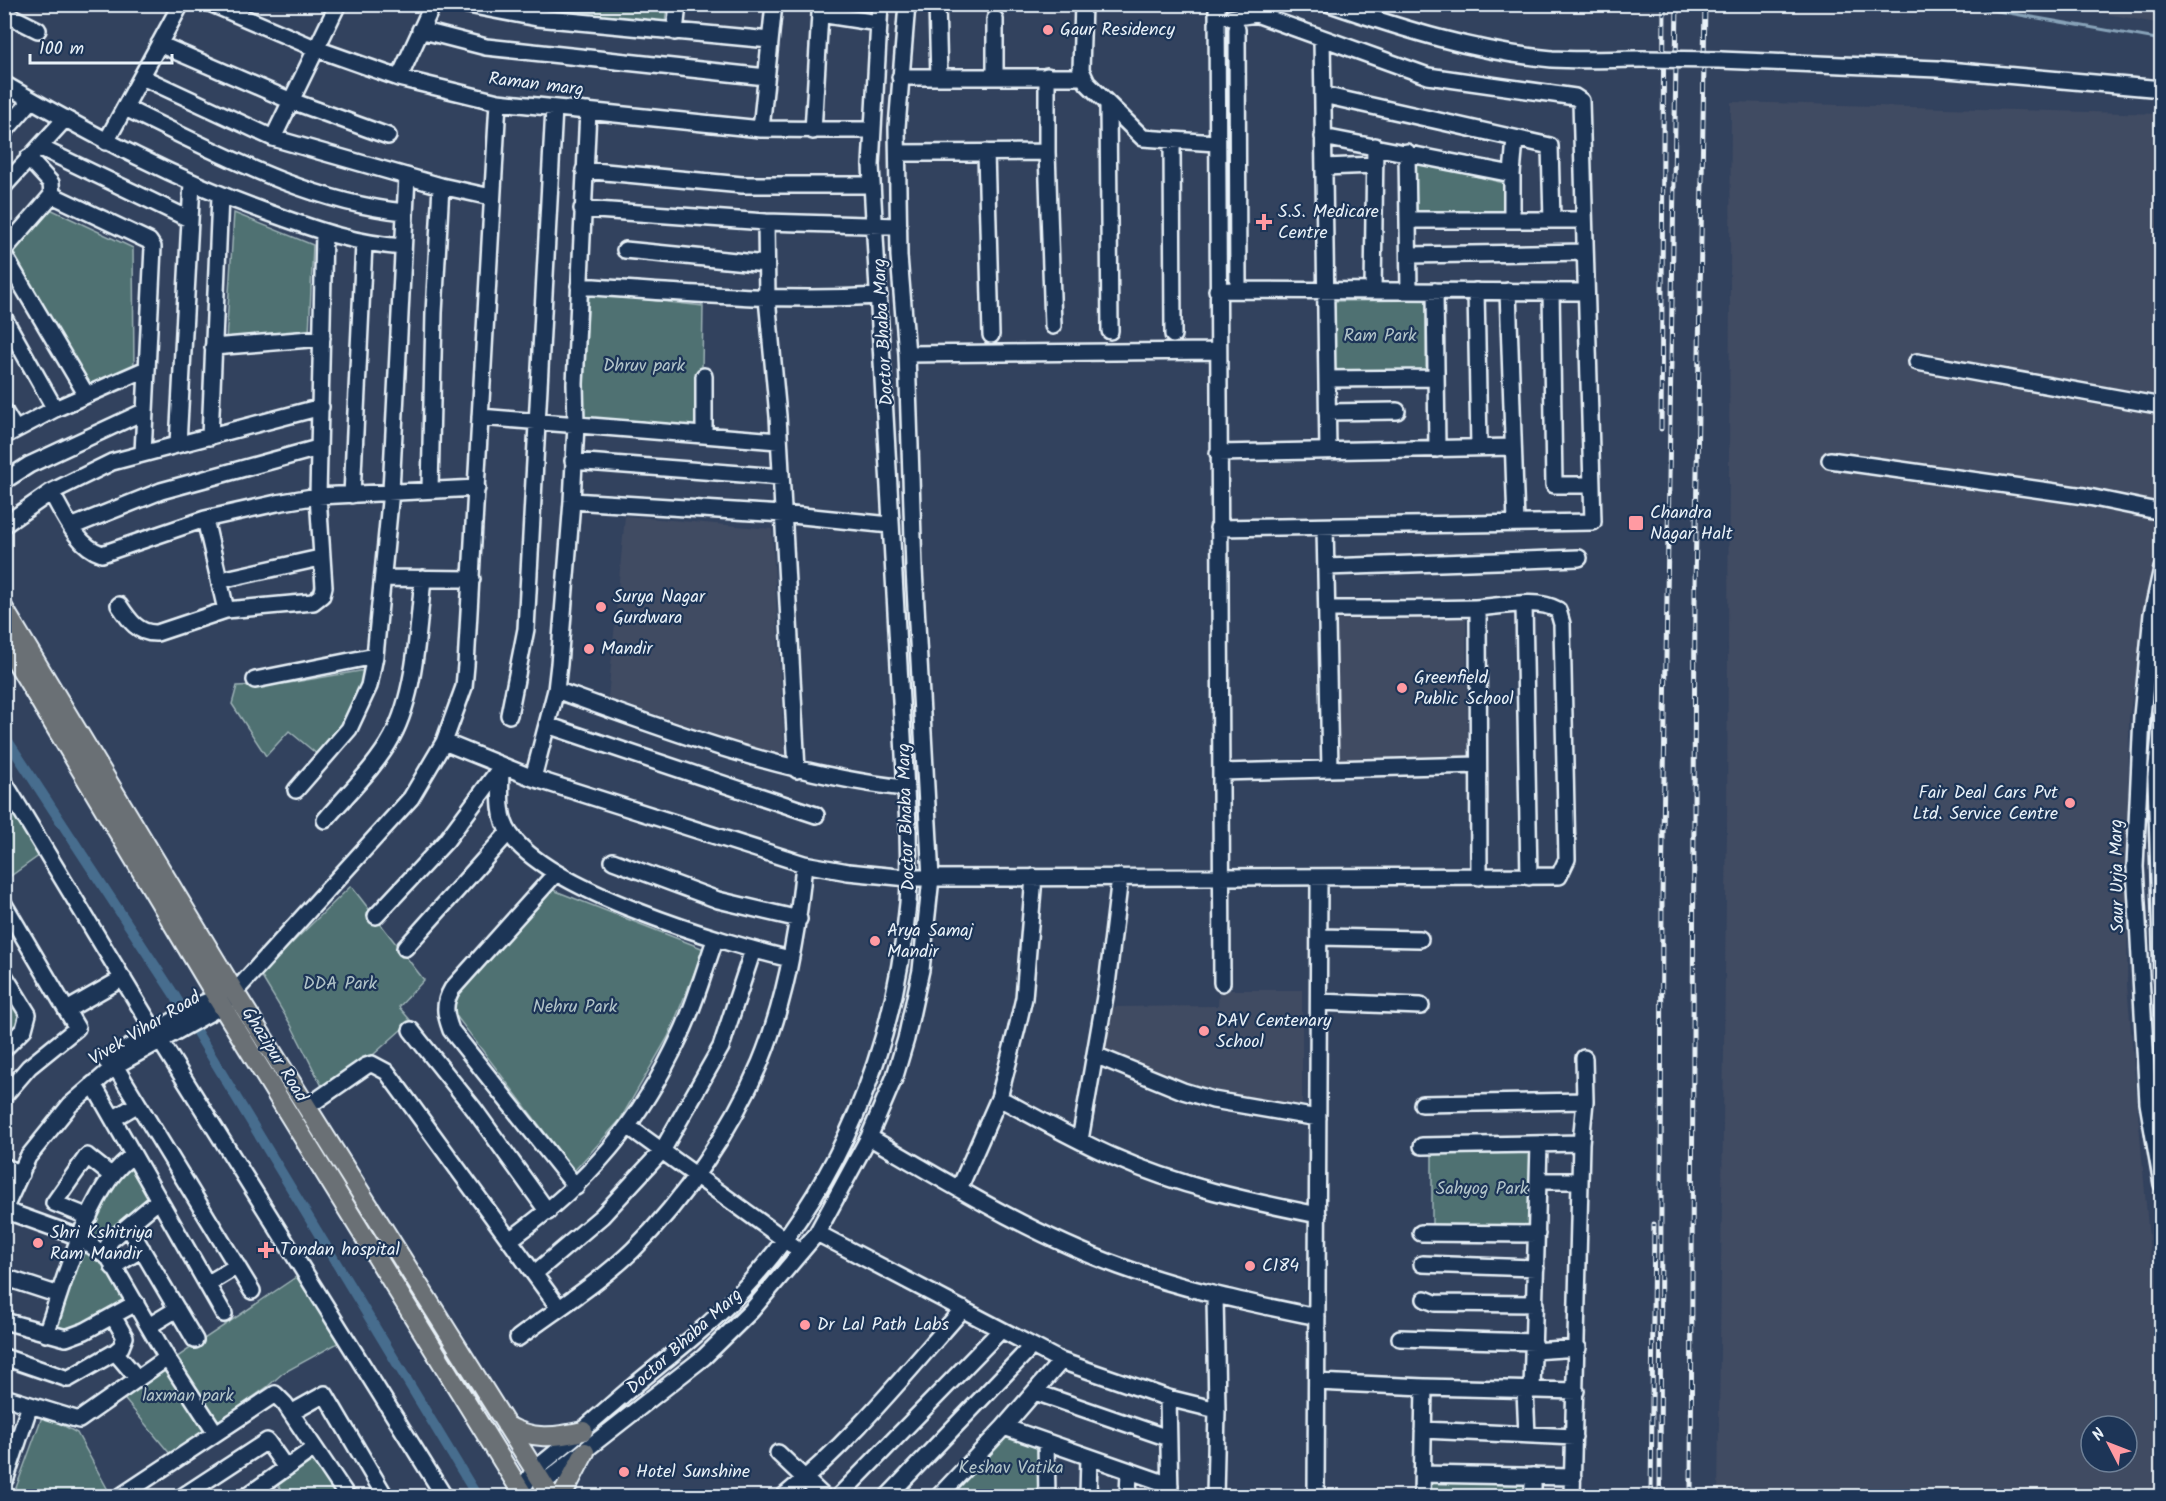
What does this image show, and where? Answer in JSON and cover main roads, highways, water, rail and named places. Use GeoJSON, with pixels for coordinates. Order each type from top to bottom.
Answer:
{"type":"FeatureCollection","features":[{"type":"Feature","properties":{"kind":"main road","name":"Ghazipur Road"},"geometry":{"type":"LineString","coordinates":[[4,609],[234,992],[542,1484]]}},
{"type":"Feature","properties":{"kind":"main road","name":"Ghazipur Road"},"geometry":{"type":"LineString","coordinates":[[4,641],[211,1006],[521,1495]]}},
{"type":"Feature","properties":{"kind":"main road"},"geometry":{"type":"LineString","coordinates":[[506,1425],[520,1433],[538,1438],[588,1442],[562,1497]]}},
{"type":"Feature","properties":{"kind":"waterway"},"geometry":{"type":"LineString","coordinates":[[1958,4],[2162,40]]}},
{"type":"Feature","properties":{"kind":"waterway"},"geometry":{"type":"LineString","coordinates":[[4,735],[175,996],[477,1496]]}},
{"type":"Feature","properties":{"kind":"railway"},"geometry":{"type":"LineString","coordinates":[[1661,429],[1664,4]]}},
{"type":"Feature","properties":{"kind":"railway"},"geometry":{"type":"LineString","coordinates":[[1660,1496],[1662,896],[1677,4]]}},
{"type":"Feature","properties":{"kind":"railway"},"geometry":{"type":"LineString","coordinates":[[1691,1496],[1695,588],[1705,4]]}},
{"type":"Feature","properties":{"kind":"railway"},"geometry":{"type":"LineString","coordinates":[[1651,1496],[1654,1224]]}},
{"type":"Feature","properties":{"kind":"place","name":"Gaur Residency"},"geometry":{"type":"Point","coordinates":[1048,30]}},
{"type":"Feature","properties":{"kind":"place","name":"S.S. Medicare Centre"},"geometry":{"type":"Point","coordinates":[1264,222]}},
{"type":"Feature","properties":{"kind":"place","name":"Chandra Nagar Halt"},"geometry":{"type":"Point","coordinates":[1636,523]}},
{"type":"Feature","properties":{"kind":"place","name":"Surya Nagar Gurdwara"},"geometry":{"type":"Point","coordinates":[601,607]}},
{"type":"Feature","properties":{"kind":"place","name":"Mandir"},"geometry":{"type":"Point","coordinates":[589,649]}},
{"type":"Feature","properties":{"kind":"place","name":"Greenfield Public School"},"geometry":{"type":"Point","coordinates":[1402,688]}},
{"type":"Feature","properties":{"kind":"place","name":"Fair Deal Cars Pvt Ltd. Service Centre"},"geometry":{"type":"Point","coordinates":[2070,803]}},
{"type":"Feature","properties":{"kind":"place","name":"Arya Samaj Mandir"},"geometry":{"type":"Point","coordinates":[875,941]}},
{"type":"Feature","properties":{"kind":"place","name":"DAV Centenary School"},"geometry":{"type":"Point","coordinates":[1204,1031]}},
{"type":"Feature","properties":{"kind":"place","name":"Shri Kshitriya Ram Mandir"},"geometry":{"type":"Point","coordinates":[38,1243]}},
{"type":"Feature","properties":{"kind":"place","name":"Tondan hospital"},"geometry":{"type":"Point","coordinates":[266,1250]}},
{"type":"Feature","properties":{"kind":"place","name":"C184"},"geometry":{"type":"Point","coordinates":[1250,1266]}},
{"type":"Feature","properties":{"kind":"place","name":"Dr Lal Path Labs"},"geometry":{"type":"Point","coordinates":[805,1325]}},
{"type":"Feature","properties":{"kind":"place","name":"Hotel Sunshine"},"geometry":{"type":"Point","coordinates":[624,1472]}},
{"type":"Feature","properties":{"kind":"park label","name":"Ram Park"},"geometry":{"type":"Point","coordinates":[1380,336]}},
{"type":"Feature","properties":{"kind":"park label","name":"Dhruv park"},"geometry":{"type":"Point","coordinates":[644,366]}},
{"type":"Feature","properties":{"kind":"park label","name":"DDA Park"},"geometry":{"type":"Point","coordinates":[340,984]}},
{"type":"Feature","properties":{"kind":"park label","name":"Nehru Park"},"geometry":{"type":"Point","coordinates":[575,1007]}},
{"type":"Feature","properties":{"kind":"park label","name":"Sahyog Park"},"geometry":{"type":"Point","coordinates":[1482,1189]}},
{"type":"Feature","properties":{"kind":"park label","name":"laxman park"},"geometry":{"type":"Point","coordinates":[188,1396]}},
{"type":"Feature","properties":{"kind":"park label","name":"Keshav Vatika"},"geometry":{"type":"Point","coordinates":[1011,1468]}}]}
